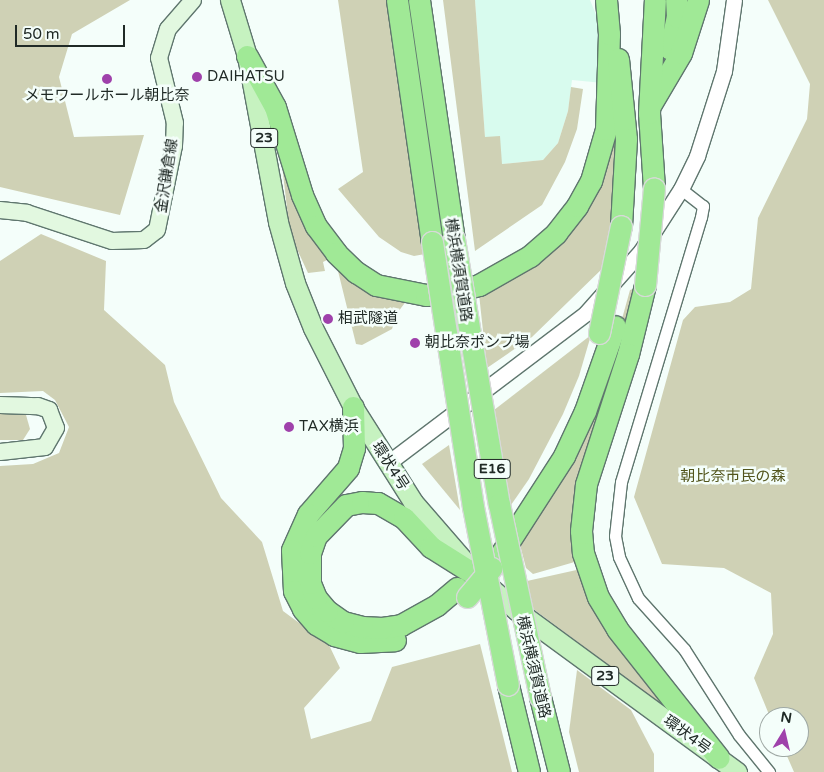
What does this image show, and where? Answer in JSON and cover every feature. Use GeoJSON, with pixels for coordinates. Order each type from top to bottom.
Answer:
{"type":"FeatureCollection","features":[{"type":"Feature","properties":{"kind":"highway","name":"横浜横須賀道路"},"geometry":{"type":"LineString","coordinates":[[397,0],[432,242],[472,497],[508,685],[529,772]]}},
{"type":"Feature","properties":{"kind":"highway","name":"横浜横須賀道路"},"geometry":{"type":"LineString","coordinates":[[419,0],[446,193],[499,504],[540,697],[559,772]]}},
{"type":"Feature","properties":{"kind":"highway"},"geometry":{"type":"LineString","coordinates":[[434,0],[446,193]]}},
{"type":"Feature","properties":{"kind":"highway"},"geometry":{"type":"LineString","coordinates":[[698,0],[681,54],[649,110],[654,188],[645,284],[628,354],[586,484],[581,531],[584,553],[598,597],[617,629],[720,758]]}},
{"type":"Feature","properties":{"kind":"highway"},"geometry":{"type":"LineString","coordinates":[[662,3],[677,17],[664,82]]}},
{"type":"Feature","properties":{"kind":"highway"},"geometry":{"type":"LineString","coordinates":[[353,407],[354,448],[348,468],[308,514],[292,550],[294,591],[303,609],[316,624],[334,635],[360,642],[385,643],[410,637],[429,626],[462,593],[494,554],[552,450],[607,329],[649,110],[662,3]]}},
{"type":"Feature","properties":{"kind":"highway"},"geometry":{"type":"LineString","coordinates":[[247,56],[275,107],[302,194],[316,226],[336,253],[376,285],[426,295],[451,293],[505,272],[530,256],[556,233],[577,206],[601,156],[606,129],[609,34],[605,4]]}},
{"type":"Feature","properties":{"kind":"highway"},"geometry":{"type":"LineString","coordinates":[[609,34],[622,70],[628,223]]}},
{"type":"Feature","properties":{"kind":"highway"},"geometry":{"type":"LineString","coordinates":[[462,593],[401,625],[382,628],[362,627],[343,622],[327,611],[316,598],[310,583],[310,553],[316,536],[332,516],[346,505],[362,502],[378,503],[404,518],[431,547],[477,576]]}},
{"type":"Feature","properties":{"kind":"main road","name":"金沢鎌倉線"},"geometry":{"type":"LineString","coordinates":[[0,210],[27,213],[112,241],[144,240],[157,230],[169,182],[175,124],[160,72],[159,58],[168,29],[193,0]]}},
{"type":"Feature","properties":{"kind":"main road","name":"環状4号"},"geometry":{"type":"LineString","coordinates":[[230,0],[247,56],[285,252],[313,328],[353,407],[388,463],[442,539],[477,576],[537,626],[738,772]]}},
{"type":"Feature","properties":{"kind":"main road"},"geometry":{"type":"LineString","coordinates":[[0,405],[38,406],[49,410],[56,428],[44,447],[0,452]]}},
{"type":"Feature","properties":{"kind":"street"},"geometry":{"type":"LineString","coordinates":[[388,463],[586,313],[641,251],[681,189],[713,114],[724,70],[734,0]]}},
{"type":"Feature","properties":{"kind":"street"},"geometry":{"type":"LineString","coordinates":[[681,189],[703,206],[701,217],[620,482],[616,536],[624,571],[638,598],[684,650],[738,735],[769,772]]}},
{"type":"Feature","properties":{"kind":"shaded area"},"geometry":{"type":"Polygon","coordinates":[[[475,0],[590,0],[601,27],[603,83],[572,80],[568,111],[558,143],[543,160],[502,164],[485,138],[475,0]]]}},
{"type":"Feature","properties":{"kind":"green space"},"geometry":{"type":"Polygon","coordinates":[[[0,0],[130,0],[72,34],[59,77],[74,137],[144,135],[120,215],[0,187],[0,0]]]}},
{"type":"Feature","properties":{"kind":"green space"},"geometry":{"type":"Polygon","coordinates":[[[338,0],[388,0],[425,254],[414,256],[401,252],[379,237],[338,189],[363,172],[338,0]]]}},
{"type":"Feature","properties":{"kind":"green space"},"geometry":{"type":"Polygon","coordinates":[[[443,0],[475,0],[485,137],[500,136],[502,164],[543,160],[558,143],[568,111],[571,87],[583,89],[577,129],[565,162],[542,205],[475,251],[443,0]]]}},
{"type":"Feature","properties":{"kind":"green space","name":"朝比奈市民の森"},"geometry":{"type":"Polygon","coordinates":[[[768,0],[824,0],[824,772],[794,772],[787,757],[809,757],[809,707],[766,707],[754,678],[773,634],[771,593],[724,568],[662,564],[634,497],[683,320],[695,307],[730,302],[751,289],[758,218],[807,119],[810,84],[768,0]]]}},
{"type":"Feature","properties":{"kind":"green space"},"geometry":{"type":"Polygon","coordinates":[[[617,94],[617,174],[606,265],[532,337],[487,368],[479,294],[568,231],[617,94]]]}},
{"type":"Feature","properties":{"kind":"green space"},"geometry":{"type":"Polygon","coordinates":[[[282,165],[331,258],[323,262],[325,271],[308,273],[290,234],[282,165]]]}},
{"type":"Feature","properties":{"kind":"green space"},"geometry":{"type":"Polygon","coordinates":[[[41,234],[106,261],[104,310],[165,365],[174,402],[221,498],[262,542],[283,611],[329,645],[340,668],[304,708],[311,739],[371,721],[392,667],[480,644],[512,772],[0,772],[0,466],[33,464],[59,453],[69,427],[55,400],[43,391],[0,393],[0,261],[41,234]]]}},
{"type":"Feature","properties":{"kind":"green space"},"geometry":{"type":"Polygon","coordinates":[[[337,267],[407,300],[398,312],[392,329],[362,345],[356,344],[337,267]]]}},
{"type":"Feature","properties":{"kind":"green space"},"geometry":{"type":"Polygon","coordinates":[[[636,288],[578,561],[533,574],[526,568],[519,541],[607,373],[630,290],[636,288]]]}},
{"type":"Feature","properties":{"kind":"green space"},"geometry":{"type":"Polygon","coordinates":[[[591,335],[579,376],[563,414],[529,479],[511,505],[494,410],[591,335]]]}},
{"type":"Feature","properties":{"kind":"green space"},"geometry":{"type":"Polygon","coordinates":[[[0,413],[26,415],[30,429],[23,440],[0,440],[0,413]]]}},
{"type":"Feature","properties":{"kind":"green space"},"geometry":{"type":"Polygon","coordinates":[[[449,445],[460,510],[422,464],[449,445]]]}},
{"type":"Feature","properties":{"kind":"green space"},"geometry":{"type":"Polygon","coordinates":[[[581,569],[681,719],[532,608],[527,581],[581,569]]]}},
{"type":"Feature","properties":{"kind":"green space"},"geometry":{"type":"Polygon","coordinates":[[[577,670],[631,710],[654,754],[654,772],[579,772],[569,732],[577,670]]]}},
{"type":"Feature","properties":{"kind":"place","name":"DAIHATSU"},"geometry":{"type":"Point","coordinates":[197,77]}},
{"type":"Feature","properties":{"kind":"place","name":"メモワールホール朝比奈"},"geometry":{"type":"Point","coordinates":[107,79]}},
{"type":"Feature","properties":{"kind":"place","name":"相武隧道"},"geometry":{"type":"Point","coordinates":[328,319]}},
{"type":"Feature","properties":{"kind":"place","name":"朝比奈ポンプ場"},"geometry":{"type":"Point","coordinates":[415,343]}},
{"type":"Feature","properties":{"kind":"place","name":"TAX横浜"},"geometry":{"type":"Point","coordinates":[289,427]}}]}
